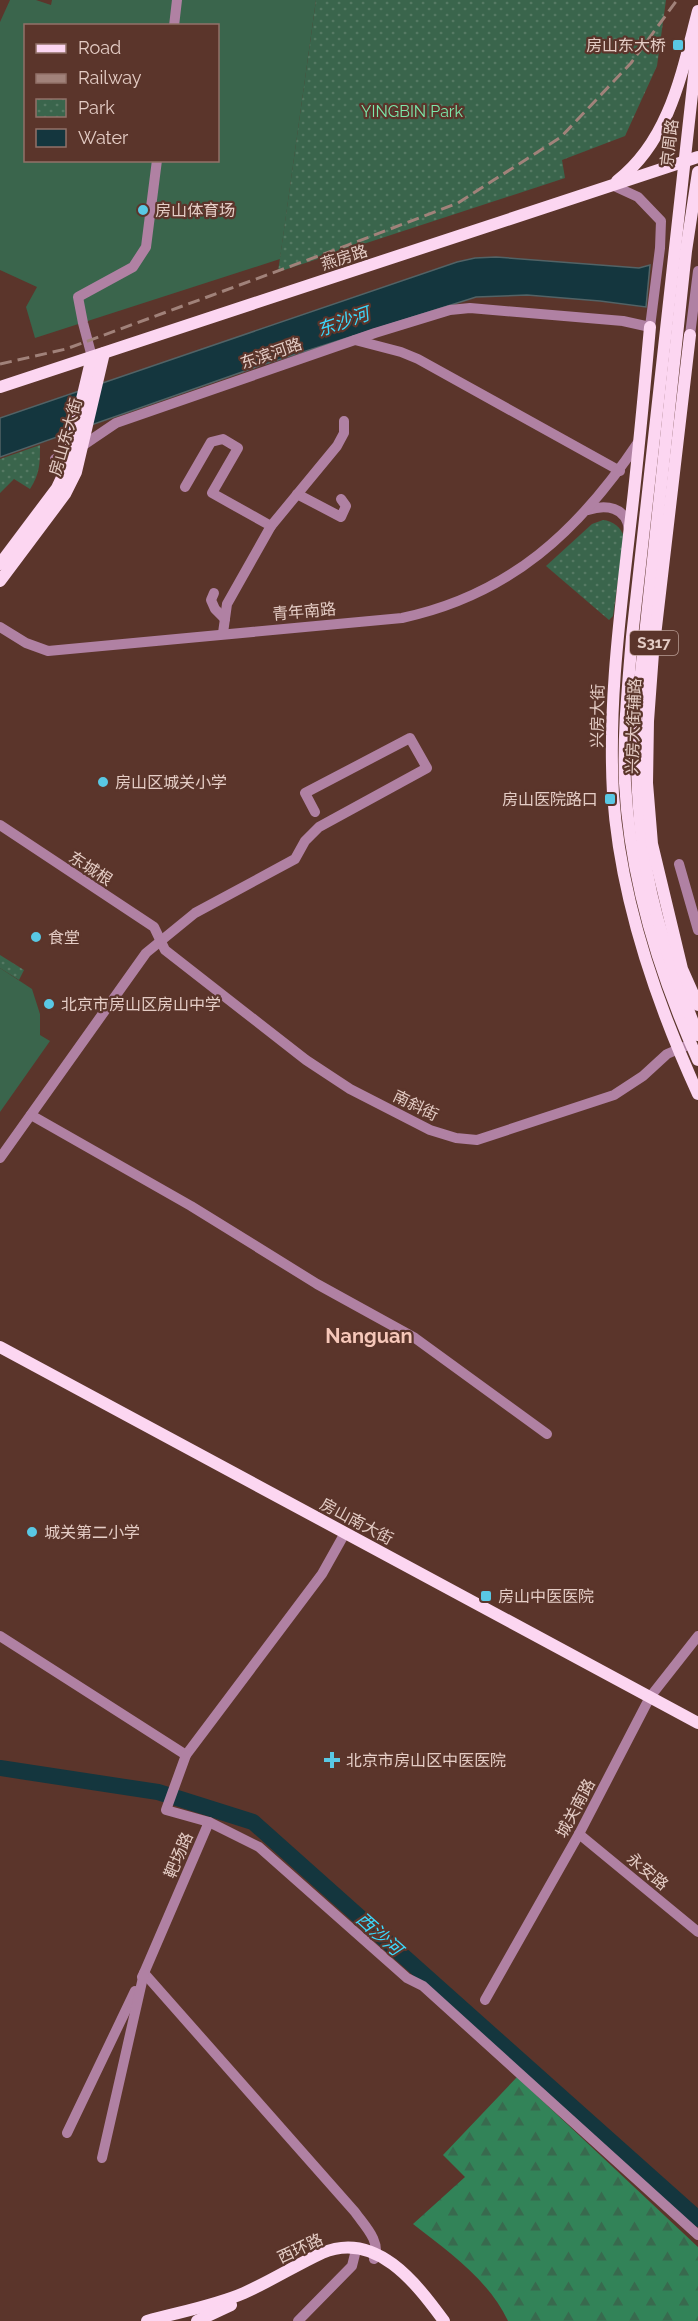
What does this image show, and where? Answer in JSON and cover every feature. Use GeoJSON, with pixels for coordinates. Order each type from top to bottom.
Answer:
{"type":"FeatureCollection","features":[{"type":"Feature","properties":{"kind":"main road"},"geometry":{"type":"LineString","coordinates":[[612,185],[641,159],[659,132],[675,95],[698,11]]}},
{"type":"Feature","properties":{"kind":"main road","name":"京周路"},"geometry":{"type":"LineString","coordinates":[[678,247],[683,161],[698,40]]}},
{"type":"Feature","properties":{"kind":"main road","name":"燕房路"},"geometry":{"type":"LineString","coordinates":[[0,387],[698,157]]}},
{"type":"Feature","properties":{"kind":"main road","name":"京周路"},"geometry":{"type":"LineString","coordinates":[[678,247],[698,172]]}},
{"type":"Feature","properties":{"kind":"main road"},"geometry":{"type":"LineString","coordinates":[[678,247],[673,333],[693,355]]}},
{"type":"Feature","properties":{"kind":"main road","name":"兴房大街"},"geometry":{"type":"LineString","coordinates":[[650,327],[617,644],[612,713],[613,793],[622,859],[646,963],[663,1013],[698,1094]]}},
{"type":"Feature","properties":{"kind":"main road","name":"兴房大街"},"geometry":{"type":"LineString","coordinates":[[658,934],[640,886],[632,848],[625,784],[627,697],[658,398],[673,333]]}},
{"type":"Feature","properties":{"kind":"main road","name":"兴房大街"},"geometry":{"type":"LineString","coordinates":[[673,333],[660,488],[636,719],[637,785],[643,849],[664,978],[696,1040],[698,1060]]}},
{"type":"Feature","properties":{"kind":"main road","name":"兴房大街辅路"},"geometry":{"type":"LineString","coordinates":[[690,335],[693,355],[675,466],[653,653],[648,721],[647,783],[652,844],[682,969],[698,1005]]}},
{"type":"Feature","properties":{"kind":"main road","name":"房山东大街"},"geometry":{"type":"LineString","coordinates":[[0,581],[65,494],[76,471],[80,438],[98,355]]}},
{"type":"Feature","properties":{"kind":"main road"},"geometry":{"type":"LineString","coordinates":[[639,441],[658,398]]}},
{"type":"Feature","properties":{"kind":"main road","name":"房山东大街"},"geometry":{"type":"LineString","coordinates":[[0,564],[57,488],[70,452],[80,438]]}},
{"type":"Feature","properties":{"kind":"main road"},"geometry":{"type":"LineString","coordinates":[[660,488],[675,466]]}},
{"type":"Feature","properties":{"kind":"main road"},"geometry":{"type":"LineString","coordinates":[[617,644],[627,697]]}},
{"type":"Feature","properties":{"kind":"main road"},"geometry":{"type":"LineString","coordinates":[[622,859],[640,886]]}},
{"type":"Feature","properties":{"kind":"main road"},"geometry":{"type":"LineString","coordinates":[[646,963],[658,934],[678,950]]}},
{"type":"Feature","properties":{"kind":"main road","name":"房山南大街"},"geometry":{"type":"LineString","coordinates":[[0,1347],[698,1723]]}},
{"type":"Feature","properties":{"kind":"main road","name":"西环路"},"geometry":{"type":"LineString","coordinates":[[147,2321],[233,2297],[330,2250],[356,2248],[391,2262],[405,2274],[444,2321]]}},
{"type":"Feature","properties":{"kind":"main road","name":"西环路"},"geometry":{"type":"LineString","coordinates":[[197,2321],[323,2260],[339,2255],[355,2254],[375,2256],[396,2274],[436,2321]]}},
{"type":"Feature","properties":{"kind":"street"},"geometry":{"type":"LineString","coordinates":[[174,24],[177,0]]}},
{"type":"Feature","properties":{"kind":"street"},"geometry":{"type":"LineString","coordinates":[[98,355],[83,323],[78,297],[134,267],[146,247],[157,162]]}},
{"type":"Feature","properties":{"kind":"street"},"geometry":{"type":"LineString","coordinates":[[612,185],[638,197],[662,221],[678,247]]}},
{"type":"Feature","properties":{"kind":"street"},"geometry":{"type":"LineString","coordinates":[[650,327],[662,221]]}},
{"type":"Feature","properties":{"kind":"street"},"geometry":{"type":"LineString","coordinates":[[690,335],[698,271]]}},
{"type":"Feature","properties":{"kind":"street","name":"东滨河路"},"geometry":{"type":"LineString","coordinates":[[80,438],[116,423],[355,340],[450,310],[470,308],[623,321],[650,327]]}},
{"type":"Feature","properties":{"kind":"street"},"geometry":{"type":"LineString","coordinates":[[355,340],[418,359],[620,471]]}},
{"type":"Feature","properties":{"kind":"street"},"geometry":{"type":"LineString","coordinates":[[223,633],[227,604],[271,526],[315,475],[336,446],[344,432],[344,421]]}},
{"type":"Feature","properties":{"kind":"street"},"geometry":{"type":"LineString","coordinates":[[185,487],[211,442],[223,439],[238,448],[212,493],[271,526]]}},
{"type":"Feature","properties":{"kind":"street","name":"青年南路"},"geometry":{"type":"LineString","coordinates":[[0,627],[27,643],[48,651],[402,618],[430,612],[490,588],[539,555],[597,499],[620,471],[639,441]]}},
{"type":"Feature","properties":{"kind":"street"},"geometry":{"type":"LineString","coordinates":[[55,459],[70,452]]}},
{"type":"Feature","properties":{"kind":"street"},"geometry":{"type":"LineString","coordinates":[[297,494],[341,517],[346,506],[341,498]]}},
{"type":"Feature","properties":{"kind":"street"},"geometry":{"type":"LineString","coordinates":[[585,511],[605,506],[616,509],[626,518],[629,536]]}},
{"type":"Feature","properties":{"kind":"street"},"geometry":{"type":"LineString","coordinates":[[214,593],[211,600],[215,609],[225,619]]}},
{"type":"Feature","properties":{"kind":"street"},"geometry":{"type":"LineString","coordinates":[[0,1158],[146,952],[195,913],[296,859],[305,841],[319,827],[427,768],[410,738],[305,793],[315,812]]}},
{"type":"Feature","properties":{"kind":"street","name":"东城根"},"geometry":{"type":"LineString","coordinates":[[0,825],[154,927],[160,940]]}},
{"type":"Feature","properties":{"kind":"street"},"geometry":{"type":"LineString","coordinates":[[679,864],[698,930]]}},
{"type":"Feature","properties":{"kind":"street","name":"南斜街"},"geometry":{"type":"LineString","coordinates":[[160,940],[165,950],[306,1060],[350,1089],[430,1130],[456,1138],[477,1140],[614,1095],[643,1076],[667,1054],[696,1040]]}},
{"type":"Feature","properties":{"kind":"street"},"geometry":{"type":"LineString","coordinates":[[31,1114],[191,1206],[317,1284],[415,1338],[547,1434]]}},
{"type":"Feature","properties":{"kind":"street","name":"靶场路"},"geometry":{"type":"LineString","coordinates":[[102,2158],[144,1973],[209,1822],[165,1810],[186,1755],[321,1574],[345,1533]]}},
{"type":"Feature","properties":{"kind":"street"},"geometry":{"type":"LineString","coordinates":[[0,1636],[186,1755]]}},
{"type":"Feature","properties":{"kind":"street","name":"城关南路"},"geometry":{"type":"LineString","coordinates":[[485,2000],[579,1834],[650,1697],[698,1636]]}},
{"type":"Feature","properties":{"kind":"street"},"geometry":{"type":"LineString","coordinates":[[209,1822],[259,1847],[407,1978],[423,1986],[698,2235]]}},
{"type":"Feature","properties":{"kind":"street","name":"永安路"},"geometry":{"type":"LineString","coordinates":[[579,1834],[698,1932]]}},
{"type":"Feature","properties":{"kind":"street"},"geometry":{"type":"LineString","coordinates":[[67,2133],[144,1973],[355,2212],[373,2236],[375,2256]]}},
{"type":"Feature","properties":{"kind":"street"},"geometry":{"type":"LineString","coordinates":[[298,2321],[352,2266],[355,2254]]}},
{"type":"Feature","properties":{"kind":"green space","name":"房山体育场"},"geometry":{"type":"Polygon","coordinates":[[[10,0],[36,0],[51,5],[52,0],[316,0],[280,259],[35,338],[26,307],[37,287],[0,270],[0,22],[10,0]]]}},
{"type":"Feature","properties":{"kind":"green space","name":"YINGBIN Park"},"geometry":{"type":"Polygon","coordinates":[[[316,0],[666,0],[657,66],[625,136],[562,160],[565,178],[278,272],[316,0]]]}},
{"type":"Feature","properties":{"kind":"green space"},"geometry":{"type":"Polygon","coordinates":[[[40,445],[39,468],[30,489],[14,479],[0,493],[0,459],[40,445]]]}},
{"type":"Feature","properties":{"kind":"green space"},"geometry":{"type":"Polygon","coordinates":[[[603,520],[616,525],[624,537],[613,616],[609,620],[546,566],[592,524],[603,520]]]}},
{"type":"Feature","properties":{"kind":"green space"},"geometry":{"type":"Polygon","coordinates":[[[0,955],[24,970],[19,980],[0,968],[0,955]]]}},
{"type":"Feature","properties":{"kind":"green space"},"geometry":{"type":"Polygon","coordinates":[[[0,968],[32,989],[40,1014],[40,1035],[50,1041],[0,1112],[0,968]]]}},
{"type":"Feature","properties":{"kind":"green space"},"geometry":{"type":"Polygon","coordinates":[[[517,2077],[698,2247],[698,2321],[508,2321],[500,2306],[479,2279],[413,2224],[465,2177],[443,2155],[517,2077]]]}},
{"type":"Feature","properties":{"kind":"water","name":"东沙河"},"geometry":{"type":"Polygon","coordinates":[[[496,257],[639,268],[650,265],[646,307],[527,295],[476,297],[262,365],[0,457],[0,418],[457,262],[496,257]]]}},
{"type":"Feature","properties":{"kind":"waterway","name":"西沙河"},"geometry":{"type":"LineString","coordinates":[[0,1768],[158,1792],[253,1822],[698,2219]]}},
{"type":"Feature","properties":{"kind":"railway"},"geometry":{"type":"LineString","coordinates":[[0,364],[66,349],[458,203],[561,137],[631,63],[677,0]]}},
{"type":"Feature","properties":{"kind":"place","name":"房山东大桥"},"geometry":{"type":"Point","coordinates":[678,45]}},
{"type":"Feature","properties":{"kind":"place","name":"房山体育场"},"geometry":{"type":"Point","coordinates":[143,210]}},
{"type":"Feature","properties":{"kind":"place","name":"房山区城关小学"},"geometry":{"type":"Point","coordinates":[103,782]}},
{"type":"Feature","properties":{"kind":"place","name":"房山医院路口"},"geometry":{"type":"Point","coordinates":[610,799]}},
{"type":"Feature","properties":{"kind":"place","name":"食堂"},"geometry":{"type":"Point","coordinates":[36,937]}},
{"type":"Feature","properties":{"kind":"place","name":"北京市房山区房山中学"},"geometry":{"type":"Point","coordinates":[49,1004]}},
{"type":"Feature","properties":{"kind":"place","name":"城关第二小学"},"geometry":{"type":"Point","coordinates":[32,1532]}},
{"type":"Feature","properties":{"kind":"place","name":"房山中医医院"},"geometry":{"type":"Point","coordinates":[486,1596]}},
{"type":"Feature","properties":{"kind":"place","name":"北京市房山区中医医院"},"geometry":{"type":"Point","coordinates":[332,1760]}},
{"type":"Feature","properties":{"kind":"district","name":"Nanguan"},"geometry":{"type":"Point","coordinates":[369,1336]}}]}
